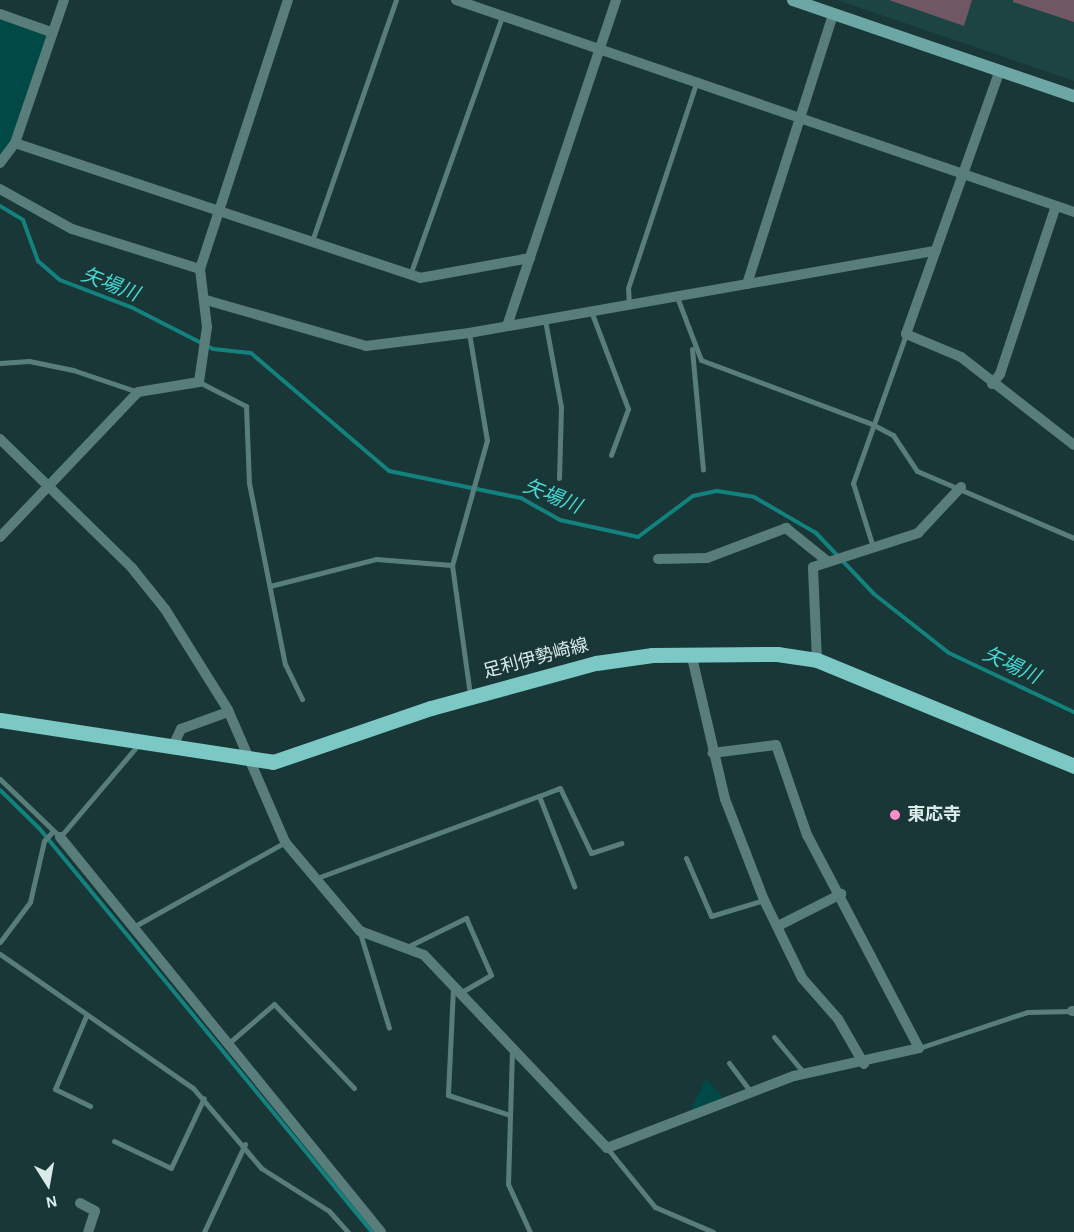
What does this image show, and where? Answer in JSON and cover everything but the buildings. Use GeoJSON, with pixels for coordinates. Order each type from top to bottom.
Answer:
{"type":"FeatureCollection","features":[{"type":"Feature","properties":{"kind":"main road","name":"足利伊勢崎線"},"geometry":{"type":"LineString","coordinates":[[0,720],[141,740],[249,761],[296,757],[471,697],[596,663],[691,654],[817,660],[1074,766]]}},
{"type":"Feature","properties":{"kind":"street"},"geometry":{"type":"LineString","coordinates":[[0,163],[15,143],[51,32],[64,0]]}},
{"type":"Feature","properties":{"kind":"street"},"geometry":{"type":"LineString","coordinates":[[0,537],[138,392],[199,382],[206,300],[200,269],[288,0]]}},
{"type":"Feature","properties":{"kind":"street"},"geometry":{"type":"LineString","coordinates":[[456,0],[599,51],[1074,212]]}},
{"type":"Feature","properties":{"kind":"street"},"geometry":{"type":"LineString","coordinates":[[507,326],[616,0]]}},
{"type":"Feature","properties":{"kind":"street"},"geometry":{"type":"LineString","coordinates":[[799,1],[1074,96]]}},
{"type":"Feature","properties":{"kind":"street"},"geometry":{"type":"LineString","coordinates":[[0,14],[51,32]]}},
{"type":"Feature","properties":{"kind":"street"},"geometry":{"type":"LineString","coordinates":[[747,284],[833,14]]}},
{"type":"Feature","properties":{"kind":"street"},"geometry":{"type":"LineString","coordinates":[[1000,70],[906,334],[961,357],[992,384],[1074,446]]}},
{"type":"Feature","properties":{"kind":"street"},"geometry":{"type":"LineString","coordinates":[[15,143],[220,209],[420,278],[530,258]]}},
{"type":"Feature","properties":{"kind":"street"},"geometry":{"type":"LineString","coordinates":[[0,189],[72,229],[200,269]]}},
{"type":"Feature","properties":{"kind":"street"},"geometry":{"type":"LineString","coordinates":[[992,384],[1000,374],[1056,206]]}},
{"type":"Feature","properties":{"kind":"street"},"geometry":{"type":"LineString","coordinates":[[206,300],[366,346],[469,333],[936,251]]}},
{"type":"Feature","properties":{"kind":"street"},"geometry":{"type":"LineString","coordinates":[[0,440],[132,568],[208,674],[228,712],[285,842],[360,931],[409,946],[457,990],[607,1148],[805,1074],[864,1064],[919,1048],[841,894],[807,835],[776,745],[713,753]]}},
{"type":"Feature","properties":{"kind":"street"},"geometry":{"type":"LineString","coordinates":[[817,660],[813,567],[926,528],[946,497],[961,488]]}},
{"type":"Feature","properties":{"kind":"street"},"geometry":{"type":"LineString","coordinates":[[658,559],[707,558],[786,528],[827,561]]}},
{"type":"Feature","properties":{"kind":"street"},"geometry":{"type":"LineString","coordinates":[[691,654],[713,753],[764,900],[802,978],[838,1019],[864,1064]]}},
{"type":"Feature","properties":{"kind":"street"},"geometry":{"type":"LineString","coordinates":[[173,746],[181,729],[228,712]]}},
{"type":"Feature","properties":{"kind":"street"},"geometry":{"type":"LineString","coordinates":[[57,834],[230,1042],[381,1232]]}},
{"type":"Feature","properties":{"kind":"street"},"geometry":{"type":"LineString","coordinates":[[778,926],[841,894]]}},
{"type":"Feature","properties":{"kind":"street"},"geometry":{"type":"LineString","coordinates":[[80,1203],[95,1211],[88,1232]]}},
{"type":"Feature","properties":{"kind":"lane"},"geometry":{"type":"LineString","coordinates":[[312,241],[396,0]]}},
{"type":"Feature","properties":{"kind":"lane"},"geometry":{"type":"LineString","coordinates":[[410,275],[502,16]]}},
{"type":"Feature","properties":{"kind":"lane"},"geometry":{"type":"LineString","coordinates":[[629,305],[628,288],[696,83]]}},
{"type":"Feature","properties":{"kind":"lane"},"geometry":{"type":"LineString","coordinates":[[677,297],[692,349],[703,470]]}},
{"type":"Feature","properties":{"kind":"lane"},"geometry":{"type":"LineString","coordinates":[[591,311],[628,409],[611,455]]}},
{"type":"Feature","properties":{"kind":"lane"},"geometry":{"type":"LineString","coordinates":[[545,319],[561,407],[559,478]]}},
{"type":"Feature","properties":{"kind":"lane"},"geometry":{"type":"LineString","coordinates":[[469,333],[487,440],[452,565],[471,697]]}},
{"type":"Feature","properties":{"kind":"lane"},"geometry":{"type":"LineString","coordinates":[[873,547],[853,483],[872,424],[906,334]]}},
{"type":"Feature","properties":{"kind":"lane"},"geometry":{"type":"LineString","coordinates":[[692,349],[718,370],[872,424],[893,435],[917,471],[1074,538]]}},
{"type":"Feature","properties":{"kind":"lane"},"geometry":{"type":"LineString","coordinates":[[0,363],[29,362],[73,370],[138,392]]}},
{"type":"Feature","properties":{"kind":"lane"},"geometry":{"type":"LineString","coordinates":[[199,382],[246,406],[249,483],[285,664],[302,699]]}},
{"type":"Feature","properties":{"kind":"lane"},"geometry":{"type":"LineString","coordinates":[[270,586],[376,559],[452,565]]}},
{"type":"Feature","properties":{"kind":"lane"},"geometry":{"type":"LineString","coordinates":[[0,942],[30,902],[44,841],[57,834],[133,758],[141,740]]}},
{"type":"Feature","properties":{"kind":"lane"},"geometry":{"type":"LineString","coordinates":[[0,779],[57,834]]}},
{"type":"Feature","properties":{"kind":"lane"},"geometry":{"type":"LineString","coordinates":[[317,878],[560,788],[591,853],[621,843]]}},
{"type":"Feature","properties":{"kind":"lane"},"geometry":{"type":"LineString","coordinates":[[539,795],[574,886]]}},
{"type":"Feature","properties":{"kind":"lane"},"geometry":{"type":"LineString","coordinates":[[135,926],[285,842]]}},
{"type":"Feature","properties":{"kind":"lane"},"geometry":{"type":"LineString","coordinates":[[686,858],[711,916],[764,900]]}},
{"type":"Feature","properties":{"kind":"lane"},"geometry":{"type":"LineString","coordinates":[[409,946],[466,918],[491,975],[457,990],[448,1095],[510,1115]]}},
{"type":"Feature","properties":{"kind":"lane"},"geometry":{"type":"LineString","coordinates":[[360,931],[389,1028]]}},
{"type":"Feature","properties":{"kind":"lane"},"geometry":{"type":"LineString","coordinates":[[0,954],[204,1098],[245,1144],[261,1168],[329,1211],[348,1232]]}},
{"type":"Feature","properties":{"kind":"lane"},"geometry":{"type":"LineString","coordinates":[[230,1042],[274,1004],[354,1088]]}},
{"type":"Feature","properties":{"kind":"lane"},"geometry":{"type":"LineString","coordinates":[[919,1048],[1027,1012],[1073,1011]]}},
{"type":"Feature","properties":{"kind":"lane"},"geometry":{"type":"LineString","coordinates":[[86,1016],[54,1089],[90,1106]]}},
{"type":"Feature","properties":{"kind":"lane"},"geometry":{"type":"LineString","coordinates":[[774,1037],[805,1074]]}},
{"type":"Feature","properties":{"kind":"lane"},"geometry":{"type":"LineString","coordinates":[[512,1050],[508,1184],[530,1232]]}},
{"type":"Feature","properties":{"kind":"lane"},"geometry":{"type":"LineString","coordinates":[[729,1063],[752,1094]]}},
{"type":"Feature","properties":{"kind":"lane"},"geometry":{"type":"LineString","coordinates":[[114,1141],[171,1168],[204,1098]]}},
{"type":"Feature","properties":{"kind":"lane"},"geometry":{"type":"LineString","coordinates":[[204,1232],[245,1144]]}},
{"type":"Feature","properties":{"kind":"lane"},"geometry":{"type":"LineString","coordinates":[[607,1148],[655,1207],[713,1232]]}},
{"type":"Feature","properties":{"kind":"shaded area"},"geometry":{"type":"Polygon","coordinates":[[[837,0],[1074,0],[1074,81],[837,0]]]}},
{"type":"Feature","properties":{"kind":"shaded area"},"geometry":{"type":"Polygon","coordinates":[[[0,14],[51,32],[15,143],[0,163],[0,14]]]}},
{"type":"Feature","properties":{"kind":"shaded area"},"geometry":{"type":"Polygon","coordinates":[[[706,1078],[728,1104],[686,1119],[706,1078]]]}},
{"type":"Feature","properties":{"kind":"waterway","name":"矢場川"},"geometry":{"type":"LineString","coordinates":[[0,206],[23,220],[38,261],[60,280],[133,308],[213,349],[251,353],[389,471],[521,498],[560,520],[638,537],[693,496],[717,491],[754,497],[816,533],[874,594],[949,653],[1074,712]]}},
{"type":"Feature","properties":{"kind":"waterway"},"geometry":{"type":"LineString","coordinates":[[0,790],[39,828],[372,1232]]}},
{"type":"Feature","properties":{"kind":"place","name":"東応寺"},"geometry":{"type":"Point","coordinates":[895,815]}}]}
